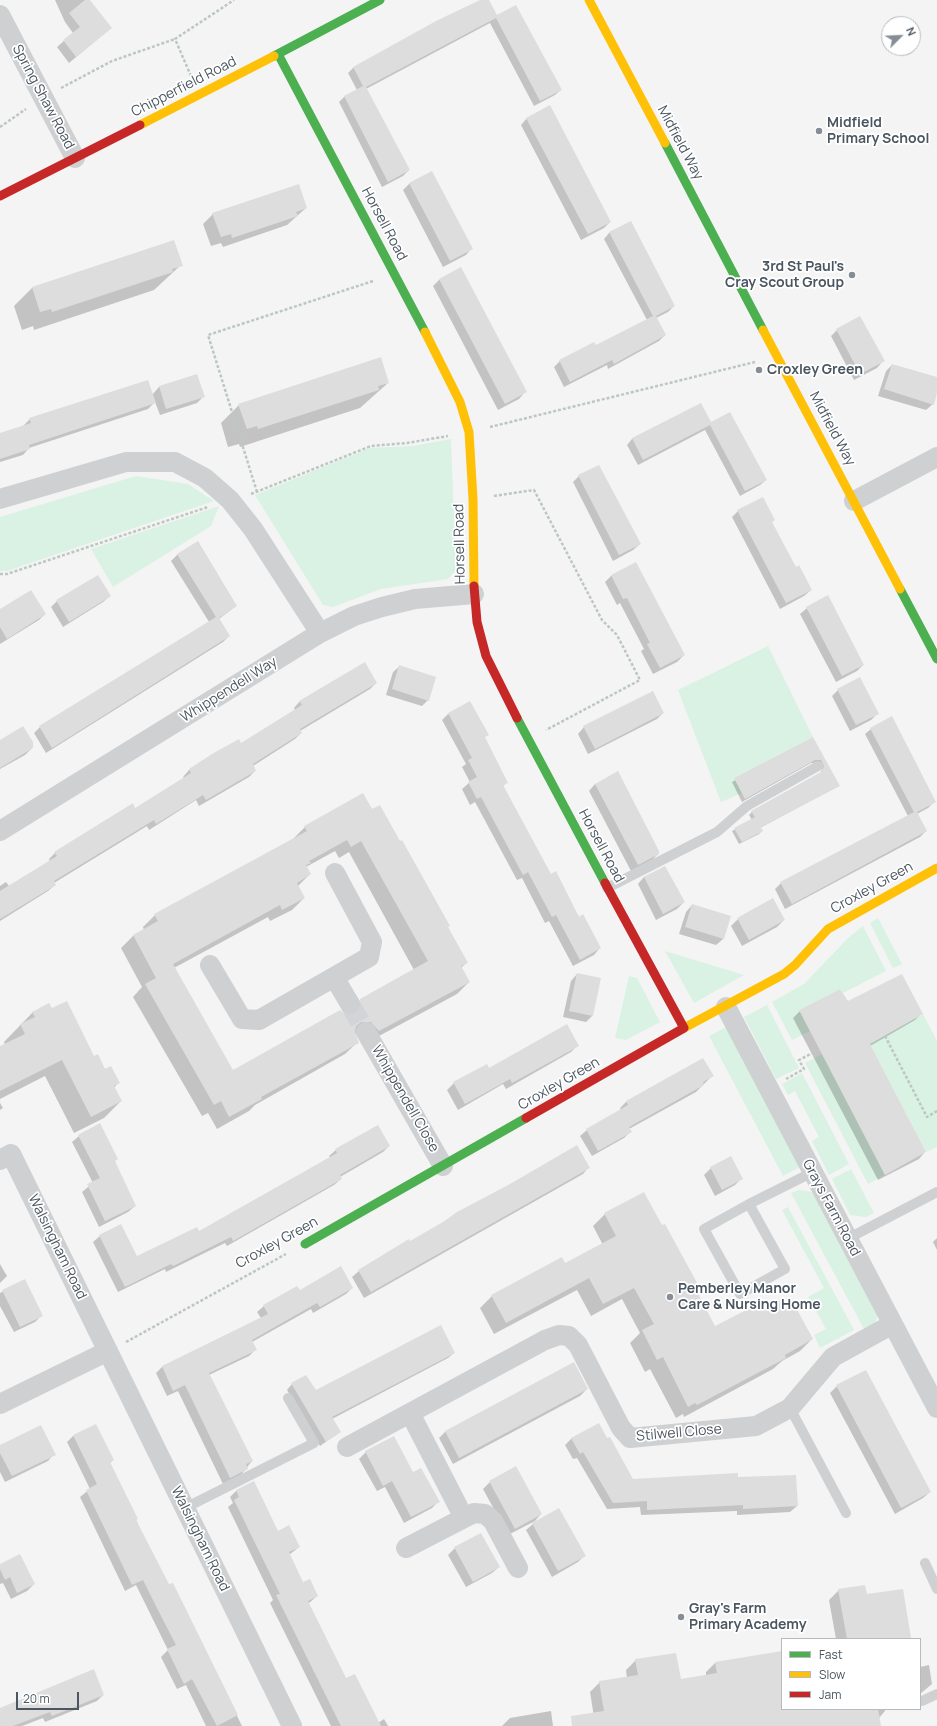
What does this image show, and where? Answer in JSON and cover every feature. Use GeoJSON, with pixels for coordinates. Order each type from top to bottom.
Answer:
{"type":"FeatureCollection","features":[{"type":"Feature","properties":{"kind":"street","name":"Chipperfield Road"},"geometry":{"type":"LineString","coordinates":[[0,196],[200,95],[380,0]]}},
{"type":"Feature","properties":{"kind":"street","name":"Midfield Way"},"geometry":{"type":"LineString","coordinates":[[589,0],[937,659]]}},
{"type":"Feature","properties":{"kind":"street","name":"Spring Shaw Road"},"geometry":{"type":"LineString","coordinates":[[0,15],[75,158]]}},
{"type":"Feature","properties":{"kind":"street","name":"Horsell Road"},"geometry":{"type":"LineString","coordinates":[[278,54],[460,402],[469,432],[473,499],[474,594],[477,622],[486,656],[499,685],[528,740],[684,1028]]}},
{"type":"Feature","properties":{"kind":"street"},"geometry":{"type":"LineString","coordinates":[[854,501],[937,457]]}},
{"type":"Feature","properties":{"kind":"street"},"geometry":{"type":"LineString","coordinates":[[0,500],[126,462],[175,462],[206,478],[230,500],[253,529],[320,633]]}},
{"type":"Feature","properties":{"kind":"street","name":"Whippendell Way"},"geometry":{"type":"LineString","coordinates":[[0,831],[320,633],[354,616],[382,607],[416,599],[474,594]]}},
{"type":"Feature","properties":{"kind":"street","name":"Croxley Green"},"geometry":{"type":"LineString","coordinates":[[305,1244],[684,1028],[726,1007],[784,974],[795,965],[828,929],[840,920],[937,868]]}},
{"type":"Feature","properties":{"kind":"street"},"geometry":{"type":"LineString","coordinates":[[210,965],[242,1019],[259,1020],[369,957],[372,942],[335,873]]}},
{"type":"Feature","properties":{"kind":"street"},"geometry":{"type":"LineString","coordinates":[[334,977],[350,1004]]}},
{"type":"Feature","properties":{"kind":"street","name":"Grays Farm Road"},"geometry":{"type":"LineString","coordinates":[[726,1007],[937,1408]]}},
{"type":"Feature","properties":{"kind":"street","name":"Whippendell Close"},"geometry":{"type":"LineString","coordinates":[[366,1032],[443,1166]]}},
{"type":"Feature","properties":{"kind":"street","name":"Walsingham Road"},"geometry":{"type":"LineString","coordinates":[[0,1160],[11,1154],[292,1726]]}},
{"type":"Feature","properties":{"kind":"street","name":"Stilwell Close"},"geometry":{"type":"LineString","coordinates":[[346,1447],[545,1340],[559,1335],[569,1336],[578,1345],[622,1428],[630,1438],[756,1426],[790,1408],[833,1357],[893,1324]]}},
{"type":"Feature","properties":{"kind":"street"},"geometry":{"type":"LineString","coordinates":[[0,1404],[108,1352]]}},
{"type":"Feature","properties":{"kind":"street"},"geometry":{"type":"LineString","coordinates":[[410,1413],[464,1518]]}},
{"type":"Feature","properties":{"kind":"street"},"geometry":{"type":"LineString","coordinates":[[406,1548],[464,1518],[474,1514],[485,1514],[494,1521],[518,1568]]}},
{"type":"Feature","properties":{"kind":"lane"},"geometry":{"type":"LineString","coordinates":[[607,888],[717,832],[747,806],[818,766]]}},
{"type":"Feature","properties":{"kind":"lane"},"geometry":{"type":"LineString","coordinates":[[749,1204],[785,1269],[740,1294],[704,1229],[749,1204],[812,1172]]}},
{"type":"Feature","properties":{"kind":"lane"},"geometry":{"type":"LineString","coordinates":[[847,1239],[937,1192]]}},
{"type":"Feature","properties":{"kind":"lane"},"geometry":{"type":"LineString","coordinates":[[185,1508],[314,1443],[288,1398]]}},
{"type":"Feature","properties":{"kind":"lane"},"geometry":{"type":"LineString","coordinates":[[790,1408],[846,1513]]}},
{"type":"Feature","properties":{"kind":"lane"},"geometry":{"type":"LineString","coordinates":[[925,1563],[937,1589]]}},
{"type":"Feature","properties":{"kind":"lane"},"geometry":{"type":"LineString","coordinates":[[922,1701],[937,1694]]}},
{"type":"Feature","properties":{"kind":"path"},"geometry":{"type":"LineString","coordinates":[[0,127],[43,98],[112,61],[175,39],[234,0]]}},
{"type":"Feature","properties":{"kind":"path"},"geometry":{"type":"LineString","coordinates":[[175,39],[200,95]]}},
{"type":"Feature","properties":{"kind":"path"},"geometry":{"type":"LineString","coordinates":[[257,492],[208,335],[394,274]]}},
{"type":"Feature","properties":{"kind":"path"},"geometry":{"type":"LineString","coordinates":[[0,574],[7,574],[257,492],[371,446],[408,444],[469,432],[777,357]]}},
{"type":"Feature","properties":{"kind":"path"},"geometry":{"type":"LineString","coordinates":[[473,499],[534,490],[602,620],[617,635],[640,680],[528,740]]}},
{"type":"Feature","properties":{"kind":"path"},"geometry":{"type":"LineString","coordinates":[[885,1036],[927,1117],[937,1111]]}},
{"type":"Feature","properties":{"kind":"path"},"geometry":{"type":"LineString","coordinates":[[768,1088],[804,1069],[799,1060],[820,1049]]}},
{"type":"Feature","properties":{"kind":"path","name":"Croxley Green"},"geometry":{"type":"LineString","coordinates":[[108,1352],[305,1244]]}},
{"type":"Feature","properties":{"kind":"green space"},"geometry":{"type":"Polygon","coordinates":[[[451,439],[456,570],[448,579],[381,589],[333,607],[323,605],[255,495],[370,448],[413,446],[451,439]]]}},
{"type":"Feature","properties":{"kind":"green space"},"geometry":{"type":"Polygon","coordinates":[[[136,476],[188,484],[214,501],[7,571],[0,571],[0,517],[136,476]]]}},
{"type":"Feature","properties":{"kind":"green space"},"geometry":{"type":"Polygon","coordinates":[[[219,506],[211,526],[113,587],[91,549],[219,506]]]}},
{"type":"Feature","properties":{"kind":"green space"},"geometry":{"type":"Polygon","coordinates":[[[768,646],[813,737],[734,778],[742,793],[721,802],[678,690],[768,646]]]}},
{"type":"Feature","properties":{"kind":"green space"},"geometry":{"type":"Polygon","coordinates":[[[878,918],[902,964],[893,968],[870,923],[878,918]]]}},
{"type":"Feature","properties":{"kind":"green space"},"geometry":{"type":"Polygon","coordinates":[[[863,926],[886,971],[843,993],[840,989],[799,1010],[810,1031],[792,1040],[772,1002],[804,984],[848,938],[863,926]]]}},
{"type":"Feature","properties":{"kind":"green space"},"geometry":{"type":"Polygon","coordinates":[[[665,951],[744,975],[694,1003],[665,951]]]}},
{"type":"Feature","properties":{"kind":"green space"},"geometry":{"type":"Polygon","coordinates":[[[629,976],[637,978],[660,1022],[626,1040],[615,1038],[629,976]]]}},
{"type":"Feature","properties":{"kind":"green space"},"geometry":{"type":"Polygon","coordinates":[[[767,1005],[799,1068],[776,1079],[744,1017],[767,1005]]]}},
{"type":"Feature","properties":{"kind":"green space"},"geometry":{"type":"Polygon","coordinates":[[[923,1014],[937,1041],[937,1147],[926,1152],[870,1044],[923,1014]]]}},
{"type":"Feature","properties":{"kind":"green space"},"geometry":{"type":"Polygon","coordinates":[[[726,1027],[800,1167],[783,1176],[709,1036],[726,1027]]]}},
{"type":"Feature","properties":{"kind":"green space"},"geometry":{"type":"Polygon","coordinates":[[[822,1054],[885,1175],[868,1184],[805,1063],[822,1054]]]}},
{"type":"Feature","properties":{"kind":"green space"},"geometry":{"type":"Polygon","coordinates":[[[802,1073],[849,1164],[829,1175],[812,1141],[819,1137],[795,1091],[788,1095],[782,1084],[802,1073]]]}},
{"type":"Feature","properties":{"kind":"green space"},"geometry":{"type":"Polygon","coordinates":[[[851,1169],[874,1213],[866,1217],[850,1215],[832,1179],[851,1169]]]}},
{"type":"Feature","properties":{"kind":"green space"},"geometry":{"type":"Polygon","coordinates":[[[799,1190],[812,1192],[878,1313],[876,1323],[864,1329],[791,1193],[799,1190]]]}},
{"type":"Feature","properties":{"kind":"green space"},"geometry":{"type":"Polygon","coordinates":[[[788,1207],[854,1330],[820,1348],[814,1335],[826,1329],[808,1297],[824,1288],[782,1210],[788,1207]]]}},
{"type":"Feature","properties":{"kind":"building"},"geometry":{"type":"Polygon","coordinates":[[[85,0],[90,0],[112,28],[76,57],[63,40],[80,27],[69,13],[85,0]]]}},
{"type":"Feature","properties":{"kind":"building"},"geometry":{"type":"Polygon","coordinates":[[[480,0],[489,0],[497,15],[516,5],[562,90],[540,101],[496,18],[366,87],[410,170],[388,182],[344,96],[363,86],[353,67],[436,21],[480,0]]]}},
{"type":"Feature","properties":{"kind":"building"},"geometry":{"type":"Polygon","coordinates":[[[550,105],[611,222],[588,234],[526,118],[550,105]]]}},
{"type":"Feature","properties":{"kind":"building"},"geometry":{"type":"Polygon","coordinates":[[[432,171],[473,249],[450,261],[409,183],[432,171]]]}},
{"type":"Feature","properties":{"kind":"building"},"geometry":{"type":"Polygon","coordinates":[[[299,184],[307,208],[296,212],[298,216],[232,238],[231,234],[221,237],[212,213],[299,184]]]}},
{"type":"Feature","properties":{"kind":"building"},"geometry":{"type":"Polygon","coordinates":[[[631,221],[675,306],[656,316],[666,335],[614,364],[612,360],[570,382],[559,360],[594,342],[596,345],[653,316],[609,232],[631,221]]]}},
{"type":"Feature","properties":{"kind":"building"},"geometry":{"type":"Polygon","coordinates":[[[174,240],[183,266],[172,269],[173,272],[52,312],[51,309],[40,312],[32,287],[174,240]]]}},
{"type":"Feature","properties":{"kind":"building"},"geometry":{"type":"Polygon","coordinates":[[[461,267],[527,392],[505,404],[439,279],[461,267]]]}},
{"type":"Feature","properties":{"kind":"building"},"geometry":{"type":"Polygon","coordinates":[[[860,316],[885,361],[860,374],[836,329],[860,316]]]}},
{"type":"Feature","properties":{"kind":"building"},"geometry":{"type":"Polygon","coordinates":[[[381,357],[389,383],[378,386],[379,390],[258,429],[257,426],[247,429],[238,404],[381,357]]]}},
{"type":"Feature","properties":{"kind":"building"},"geometry":{"type":"Polygon","coordinates":[[[892,364],[937,377],[937,393],[934,405],[884,389],[892,364]]]}},
{"type":"Feature","properties":{"kind":"building"},"geometry":{"type":"Polygon","coordinates":[[[197,374],[205,397],[166,409],[159,386],[197,374]]]}},
{"type":"Feature","properties":{"kind":"building"},"geometry":{"type":"Polygon","coordinates":[[[148,380],[156,403],[29,445],[30,449],[0,459],[0,433],[31,423],[29,418],[148,380]]]}},
{"type":"Feature","properties":{"kind":"building"},"geometry":{"type":"Polygon","coordinates":[[[701,403],[711,422],[730,412],[767,480],[745,491],[710,425],[643,460],[632,438],[701,403]]]}},
{"type":"Feature","properties":{"kind":"building"},"geometry":{"type":"Polygon","coordinates":[[[599,465],[641,544],[619,555],[578,475],[599,465]]]}},
{"type":"Feature","properties":{"kind":"building"},"geometry":{"type":"Polygon","coordinates":[[[763,497],[775,520],[772,522],[796,567],[799,565],[812,590],[786,603],[737,510],[763,497]]]}},
{"type":"Feature","properties":{"kind":"building"},"geometry":{"type":"Polygon","coordinates":[[[198,541],[237,606],[219,618],[230,636],[52,748],[39,726],[216,617],[177,554],[198,541]]]}},
{"type":"Feature","properties":{"kind":"building"},"geometry":{"type":"Polygon","coordinates":[[[636,562],[685,655],[660,668],[647,644],[650,643],[627,598],[623,599],[611,575],[636,562]]]}},
{"type":"Feature","properties":{"kind":"building"},"geometry":{"type":"Polygon","coordinates":[[[98,575],[111,596],[69,622],[56,600],[98,575]]]}},
{"type":"Feature","properties":{"kind":"building"},"geometry":{"type":"Polygon","coordinates":[[[31,590],[46,614],[7,639],[0,627],[0,609],[31,590]]]}},
{"type":"Feature","properties":{"kind":"building"},"geometry":{"type":"Polygon","coordinates":[[[828,595],[864,665],[842,676],[806,607],[828,595]]]}},
{"type":"Feature","properties":{"kind":"building"},"geometry":{"type":"Polygon","coordinates":[[[365,662],[377,683],[300,729],[302,733],[253,764],[256,771],[206,800],[203,795],[156,824],[154,820],[54,881],[56,885],[0,919],[0,891],[57,856],[54,852],[133,803],[135,808],[191,773],[189,769],[212,754],[239,739],[241,743],[302,705],[299,701],[365,662]]]}},
{"type":"Feature","properties":{"kind":"building"},"geometry":{"type":"Polygon","coordinates":[[[399,665],[436,677],[429,701],[392,689],[399,665]]]}},
{"type":"Feature","properties":{"kind":"building"},"geometry":{"type":"Polygon","coordinates":[[[860,677],[879,714],[856,725],[837,689],[860,677]]]}},
{"type":"Feature","properties":{"kind":"building"},"geometry":{"type":"Polygon","coordinates":[[[653,691],[664,713],[595,749],[583,726],[653,691]]]}},
{"type":"Feature","properties":{"kind":"building"},"geometry":{"type":"Polygon","coordinates":[[[470,701],[489,735],[485,737],[508,783],[503,785],[551,874],[556,871],[579,917],[583,914],[601,948],[580,960],[556,915],[552,917],[528,872],[523,875],[481,797],[477,799],[468,782],[477,777],[468,760],[472,758],[448,713],[470,701]]]}},
{"type":"Feature","properties":{"kind":"building"},"geometry":{"type":"Polygon","coordinates":[[[892,716],[936,802],[917,812],[927,831],[792,904],[780,882],[914,812],[870,728],[892,716]]]}},
{"type":"Feature","properties":{"kind":"building"},"geometry":{"type":"Polygon","coordinates":[[[23,726],[33,742],[33,748],[0,768],[0,740],[23,726]]]}},
{"type":"Feature","properties":{"kind":"building"},"geometry":{"type":"Polygon","coordinates":[[[813,737],[840,786],[761,827],[763,831],[742,842],[734,828],[755,817],[751,811],[821,772],[824,766],[821,760],[815,760],[745,799],[734,778],[813,737]]]}},
{"type":"Feature","properties":{"kind":"building"},"geometry":{"type":"Polygon","coordinates":[[[618,771],[659,851],[659,854],[638,865],[595,784],[618,771]]]}},
{"type":"Feature","properties":{"kind":"building"},"geometry":{"type":"Polygon","coordinates":[[[363,793],[372,809],[380,805],[400,841],[402,840],[450,926],[448,927],[468,963],[461,966],[470,982],[379,1031],[371,1022],[361,1022],[356,1026],[355,1032],[359,1043],[261,1097],[262,1099],[229,1117],[221,1101],[214,1105],[145,984],[156,978],[133,935],[158,921],[154,914],[307,831],[304,826],[363,793]],[[347,840],[309,861],[311,863],[306,865],[311,874],[297,883],[305,898],[282,910],[280,905],[173,964],[233,1070],[340,1010],[345,1014],[356,1014],[360,1009],[360,999],[428,961],[361,841],[351,847],[347,840]]]}},
{"type":"Feature","properties":{"kind":"building"},"geometry":{"type":"Polygon","coordinates":[[[665,866],[685,902],[663,914],[644,877],[665,866]]]}},
{"type":"Feature","properties":{"kind":"building"},"geometry":{"type":"Polygon","coordinates":[[[773,898],[785,920],[749,940],[737,918],[773,898]]]}},
{"type":"Feature","properties":{"kind":"building"},"geometry":{"type":"Polygon","coordinates":[[[692,904],[731,916],[724,939],[685,927],[692,904]]]}},
{"type":"Feature","properties":{"kind":"building"},"geometry":{"type":"Polygon","coordinates":[[[577,973],[601,978],[593,1016],[569,1011],[577,973]]]}},
{"type":"Feature","properties":{"kind":"building"},"geometry":{"type":"Polygon","coordinates":[[[902,974],[923,1014],[870,1044],[926,1152],[885,1175],[799,1010],[840,989],[848,1001],[902,974]]]}},
{"type":"Feature","properties":{"kind":"building"},"geometry":{"type":"Polygon","coordinates":[[[67,1001],[94,1056],[98,1054],[105,1069],[111,1066],[120,1083],[114,1086],[122,1101],[91,1117],[62,1060],[0,1091],[0,1046],[25,1034],[20,1024],[35,1017],[32,1012],[49,1003],[52,1008],[67,1001]]]}},
{"type":"Feature","properties":{"kind":"building"},"geometry":{"type":"Polygon","coordinates":[[[567,1024],[579,1046],[512,1083],[510,1079],[465,1104],[453,1082],[487,1064],[489,1068],[567,1024]]]}},
{"type":"Feature","properties":{"kind":"building"},"geometry":{"type":"Polygon","coordinates":[[[703,1058],[714,1076],[703,1082],[704,1085],[629,1127],[632,1132],[598,1151],[586,1129],[628,1105],[626,1101],[703,1058]]]}},
{"type":"Feature","properties":{"kind":"building"},"geometry":{"type":"Polygon","coordinates":[[[100,1123],[118,1159],[115,1161],[136,1206],[105,1221],[87,1184],[100,1178],[78,1135],[100,1123]]]}},
{"type":"Feature","properties":{"kind":"building"},"geometry":{"type":"Polygon","coordinates":[[[378,1125],[390,1146],[340,1175],[342,1179],[233,1241],[231,1237],[173,1266],[171,1264],[125,1287],[99,1235],[121,1224],[137,1256],[197,1227],[199,1231],[337,1153],[335,1149],[378,1125]]]}},
{"type":"Feature","properties":{"kind":"building"},"geometry":{"type":"Polygon","coordinates":[[[577,1145],[590,1168],[371,1292],[358,1270],[409,1239],[410,1241],[457,1212],[510,1184],[577,1145]]]}},
{"type":"Feature","properties":{"kind":"building"},"geometry":{"type":"Polygon","coordinates":[[[731,1156],[743,1179],[722,1190],[710,1167],[731,1156]]]}},
{"type":"Feature","properties":{"kind":"building","name":"Pemberley Manor Care & Nursing Home"},"geometry":{"type":"Polygon","coordinates":[[[644,1192],[662,1225],[665,1224],[702,1292],[698,1294],[715,1326],[758,1304],[759,1307],[770,1301],[772,1305],[781,1300],[787,1311],[795,1306],[813,1339],[785,1355],[786,1358],[697,1405],[695,1403],[688,1407],[663,1357],[657,1360],[642,1330],[654,1324],[634,1288],[603,1304],[589,1278],[506,1323],[491,1295],[562,1257],[565,1263],[616,1236],[604,1213],[644,1192]]]}},
{"type":"Feature","properties":{"kind":"building"},"geometry":{"type":"Polygon","coordinates":[[[341,1266],[353,1288],[320,1307],[317,1303],[252,1340],[257,1350],[209,1373],[253,1461],[246,1464],[248,1469],[230,1478],[185,1385],[173,1391],[162,1366],[268,1314],[263,1305],[297,1286],[300,1290],[341,1266]]]}},
{"type":"Feature","properties":{"kind":"building"},"geometry":{"type":"Polygon","coordinates":[[[25,1279],[43,1316],[20,1327],[2,1290],[25,1279]]]}},
{"type":"Feature","properties":{"kind":"building"},"geometry":{"type":"Polygon","coordinates":[[[441,1325],[455,1353],[332,1417],[341,1432],[326,1442],[291,1383],[306,1375],[316,1390],[441,1325]]]}},
{"type":"Feature","properties":{"kind":"building"},"geometry":{"type":"Polygon","coordinates":[[[574,1362],[588,1389],[459,1458],[445,1431],[574,1362]]]}},
{"type":"Feature","properties":{"kind":"building"},"geometry":{"type":"Polygon","coordinates":[[[866,1370],[931,1492],[901,1508],[836,1385],[866,1370]]]}},
{"type":"Feature","properties":{"kind":"building"},"geometry":{"type":"Polygon","coordinates":[[[599,1423],[607,1438],[610,1437],[633,1479],[738,1473],[738,1477],[796,1475],[798,1506],[743,1509],[743,1505],[647,1510],[647,1501],[613,1503],[583,1452],[580,1454],[571,1438],[599,1423]]]}},
{"type":"Feature","properties":{"kind":"building"},"geometry":{"type":"Polygon","coordinates":[[[96,1424],[114,1460],[110,1462],[138,1519],[136,1520],[169,1584],[173,1583],[238,1715],[217,1726],[192,1679],[184,1684],[167,1649],[176,1645],[143,1580],[132,1585],[86,1490],[97,1484],[73,1435],[96,1424]]]}},
{"type":"Feature","properties":{"kind":"building"},"geometry":{"type":"Polygon","coordinates":[[[41,1425],[56,1455],[12,1476],[0,1453],[0,1445],[41,1425]]]}},
{"type":"Feature","properties":{"kind":"building"},"geometry":{"type":"Polygon","coordinates":[[[394,1436],[413,1472],[421,1468],[440,1502],[411,1517],[392,1481],[383,1486],[365,1451],[394,1436]]]}},
{"type":"Feature","properties":{"kind":"building"},"geometry":{"type":"Polygon","coordinates":[[[516,1466],[542,1514],[515,1529],[489,1481],[516,1466]]]}},
{"type":"Feature","properties":{"kind":"building"},"geometry":{"type":"Polygon","coordinates":[[[254,1481],[278,1531],[289,1525],[300,1547],[289,1552],[303,1582],[310,1579],[318,1596],[308,1601],[346,1678],[355,1674],[381,1726],[341,1726],[276,1595],[280,1594],[234,1500],[239,1497],[236,1490],[254,1481]]]}},
{"type":"Feature","properties":{"kind":"building"},"geometry":{"type":"Polygon","coordinates":[[[559,1508],[586,1556],[558,1571],[532,1523],[559,1508]]]}},
{"type":"Feature","properties":{"kind":"building"},"geometry":{"type":"Polygon","coordinates":[[[481,1533],[500,1567],[473,1582],[454,1547],[481,1533]]]}},
{"type":"Feature","properties":{"kind":"building"},"geometry":{"type":"Polygon","coordinates":[[[20,1554],[35,1584],[17,1593],[10,1577],[5,1580],[0,1569],[0,1564],[20,1554]]]}},
{"type":"Feature","properties":{"kind":"building"},"geometry":{"type":"Polygon","coordinates":[[[865,1585],[867,1594],[903,1589],[911,1638],[847,1638],[838,1589],[865,1585]]]}},
{"type":"Feature","properties":{"kind":"building"},"geometry":{"type":"Polygon","coordinates":[[[781,1651],[781,1710],[878,1710],[881,1726],[572,1726],[571,1716],[604,1711],[599,1681],[638,1675],[635,1659],[676,1653],[681,1679],[717,1673],[715,1662],[781,1651]]]}},
{"type":"Feature","properties":{"kind":"building"},"geometry":{"type":"Polygon","coordinates":[[[94,1669],[104,1695],[52,1716],[50,1712],[13,1726],[0,1726],[0,1708],[94,1669]]]}},
{"type":"Feature","properties":{"kind":"tunnel"},"geometry":{"type":"LineString","coordinates":[[350,1004],[366,1032]]}},
{"type":"Feature","properties":{"kind":"traffic: fast"},"geometry":{"type":"LineString","coordinates":[[274,56],[380,0]]}},
{"type":"Feature","properties":{"kind":"traffic: fast"},"geometry":{"type":"LineString","coordinates":[[278,54],[425,332]]}},
{"type":"Feature","properties":{"kind":"traffic: fast"},"geometry":{"type":"LineString","coordinates":[[665,143],[763,330]]}},
{"type":"Feature","properties":{"kind":"traffic: fast"},"geometry":{"type":"LineString","coordinates":[[900,589],[937,659]]}},
{"type":"Feature","properties":{"kind":"traffic: fast"},"geometry":{"type":"LineString","coordinates":[[517,718],[605,883]]}},
{"type":"Feature","properties":{"kind":"traffic: fast"},"geometry":{"type":"LineString","coordinates":[[305,1244],[526,1118]]}},
{"type":"Feature","properties":{"kind":"traffic: slow"},"geometry":{"type":"LineString","coordinates":[[589,0],[665,143]]}},
{"type":"Feature","properties":{"kind":"traffic: slow"},"geometry":{"type":"LineString","coordinates":[[140,125],[274,56]]}},
{"type":"Feature","properties":{"kind":"traffic: slow"},"geometry":{"type":"LineString","coordinates":[[763,330],[900,589]]}},
{"type":"Feature","properties":{"kind":"traffic: slow"},"geometry":{"type":"LineString","coordinates":[[425,332],[460,402],[469,432],[473,499],[474,586]]}},
{"type":"Feature","properties":{"kind":"traffic: slow"},"geometry":{"type":"LineString","coordinates":[[684,1028],[784,974],[795,965],[828,929],[937,868]]}},
{"type":"Feature","properties":{"kind":"traffic: jam"},"geometry":{"type":"LineString","coordinates":[[0,196],[140,125]]}},
{"type":"Feature","properties":{"kind":"traffic: jam"},"geometry":{"type":"LineString","coordinates":[[474,586],[477,622],[486,656],[517,718]]}},
{"type":"Feature","properties":{"kind":"traffic: jam"},"geometry":{"type":"LineString","coordinates":[[605,883],[684,1028]]}},
{"type":"Feature","properties":{"kind":"traffic: jam"},"geometry":{"type":"LineString","coordinates":[[526,1118],[684,1028]]}},
{"type":"Feature","properties":{"kind":"place","name":"Midfield Primary School"},"geometry":{"type":"Point","coordinates":[819,131]}},
{"type":"Feature","properties":{"kind":"place","name":"3rd St Paul's Cray Scout Group"},"geometry":{"type":"Point","coordinates":[852,275]}},
{"type":"Feature","properties":{"kind":"place","name":"Croxley Green"},"geometry":{"type":"Point","coordinates":[759,370]}},
{"type":"Feature","properties":{"kind":"place","name":"Pemberley Manor Care & Nursing Home"},"geometry":{"type":"Point","coordinates":[670,1297]}},
{"type":"Feature","properties":{"kind":"place","name":"Gray's Farm Primary Academy"},"geometry":{"type":"Point","coordinates":[681,1617]}}]}
